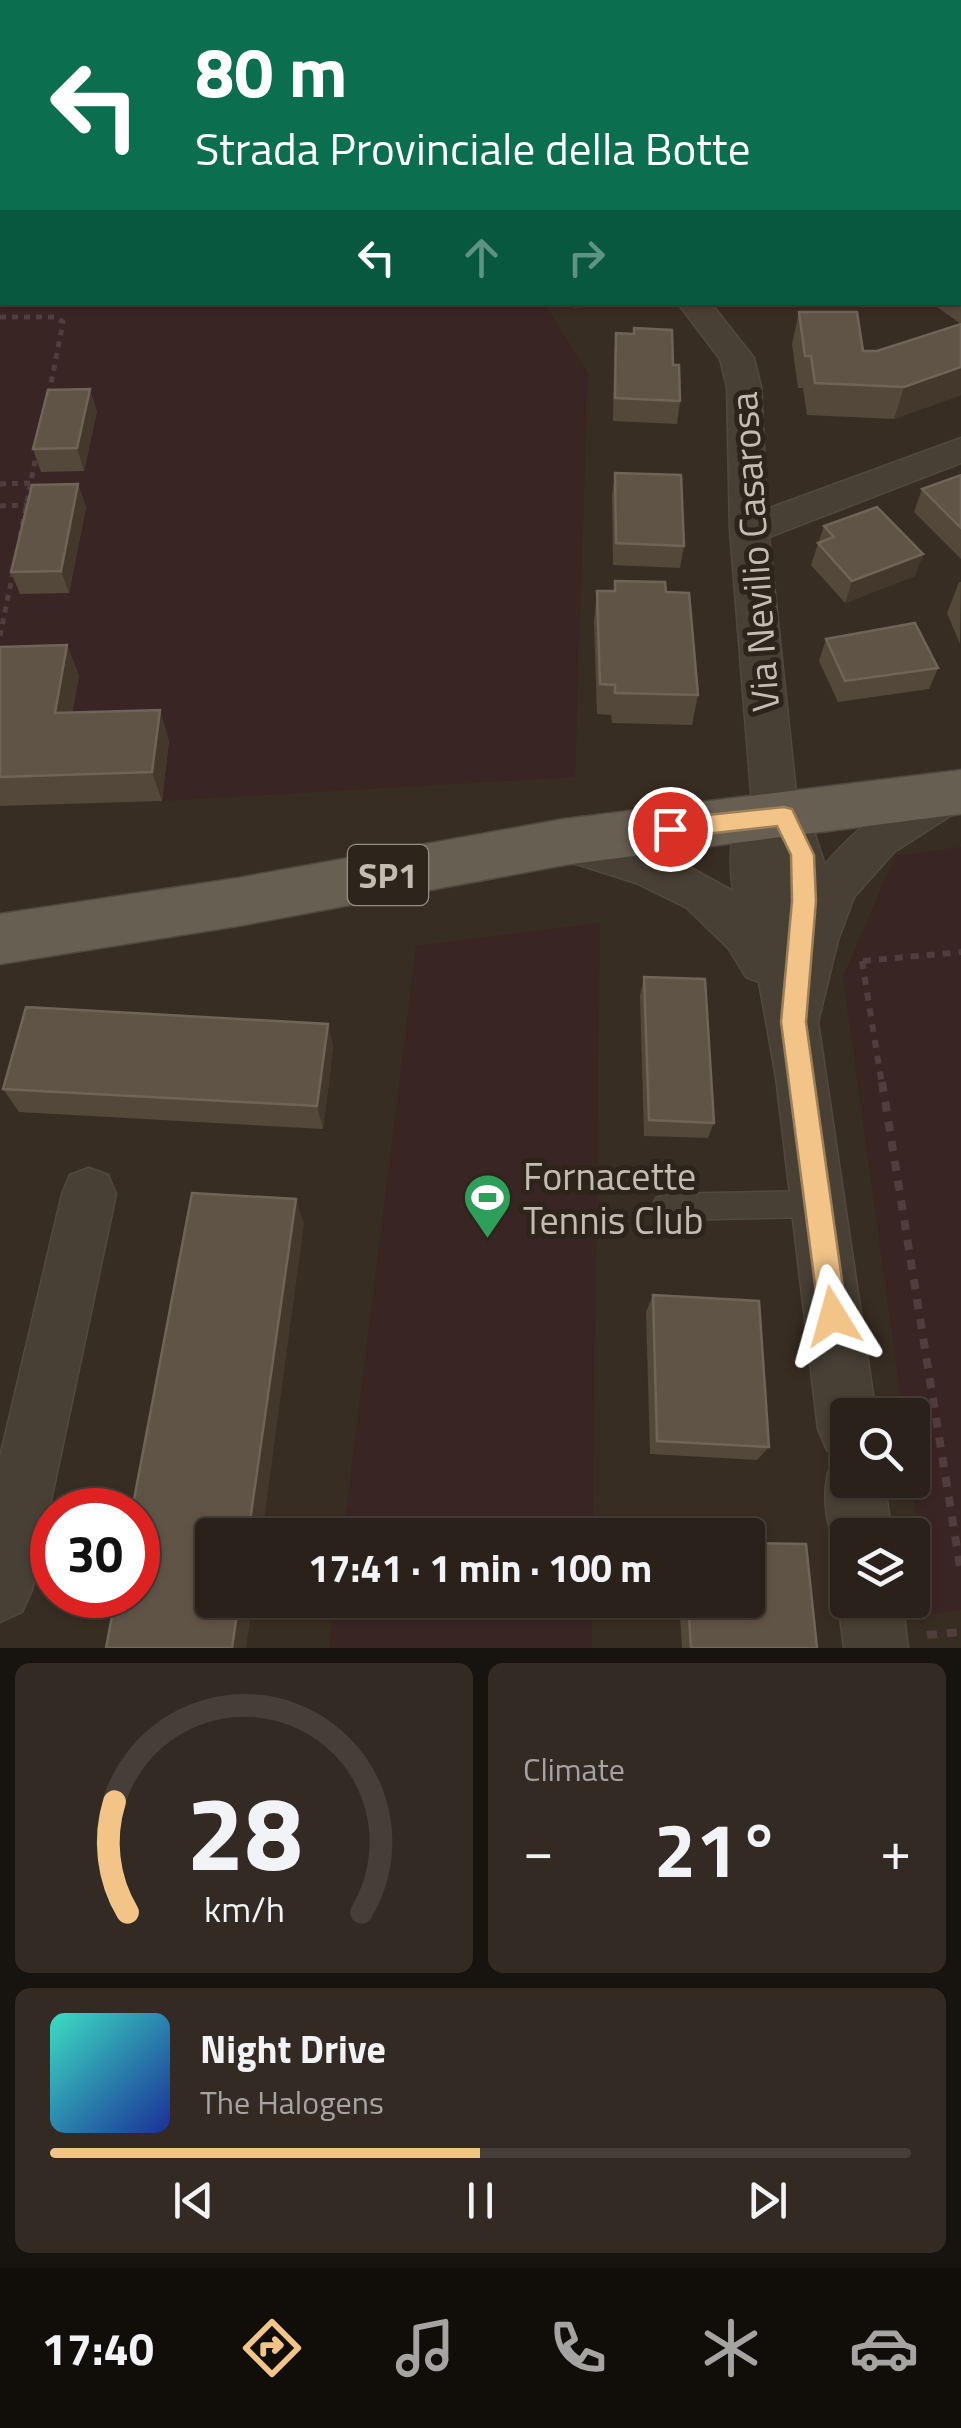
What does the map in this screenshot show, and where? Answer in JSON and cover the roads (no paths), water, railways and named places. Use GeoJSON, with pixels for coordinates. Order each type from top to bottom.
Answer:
{"type":"FeatureCollection","features":[{"type":"Feature","properties":{"kind":"main road","name":"SP1"},"geometry":{"type":"LineString","coordinates":[[0,939],[238,902],[564,842],[955,793]]}},
{"type":"Feature","properties":{"kind":"street","name":"Via Nevilio Casarosa"},"geometry":{"type":"LineString","coordinates":[[695,305],[737,358],[744,387],[749,530],[773,817],[750,850],[753,878],[794,1022],[844,1398]]}},
{"type":"Feature","properties":{"kind":"street"},"geometry":{"type":"LineString","coordinates":[[749,530],[961,450]]}},
{"type":"Feature","properties":{"kind":"street","name":"Via Nevilio Casarosa"},"geometry":{"type":"LineString","coordinates":[[794,1022],[819,919],[842,874],[873,839],[955,793]]}},
{"type":"Feature","properties":{"kind":"street","name":"Via Nevilio Casarosa"},"geometry":{"type":"LineString","coordinates":[[564,842],[633,862],[712,898],[742,925],[794,1022]]}},
{"type":"Feature","properties":{"kind":"street"},"geometry":{"type":"LineString","coordinates":[[0,1590],[89,1194]]}},
{"type":"Feature","properties":{"kind":"street"},"geometry":{"type":"LineString","coordinates":[[872,1618],[876,1648]]}},
{"type":"Feature","properties":{"kind":"lane"},"geometry":{"type":"LineString","coordinates":[[666,1206],[818,1204]]}},
{"type":"Feature","properties":{"kind":"place","name":"Fornacette Tennis Club"},"geometry":{"type":"Point","coordinates":[488,1240]}}]}
